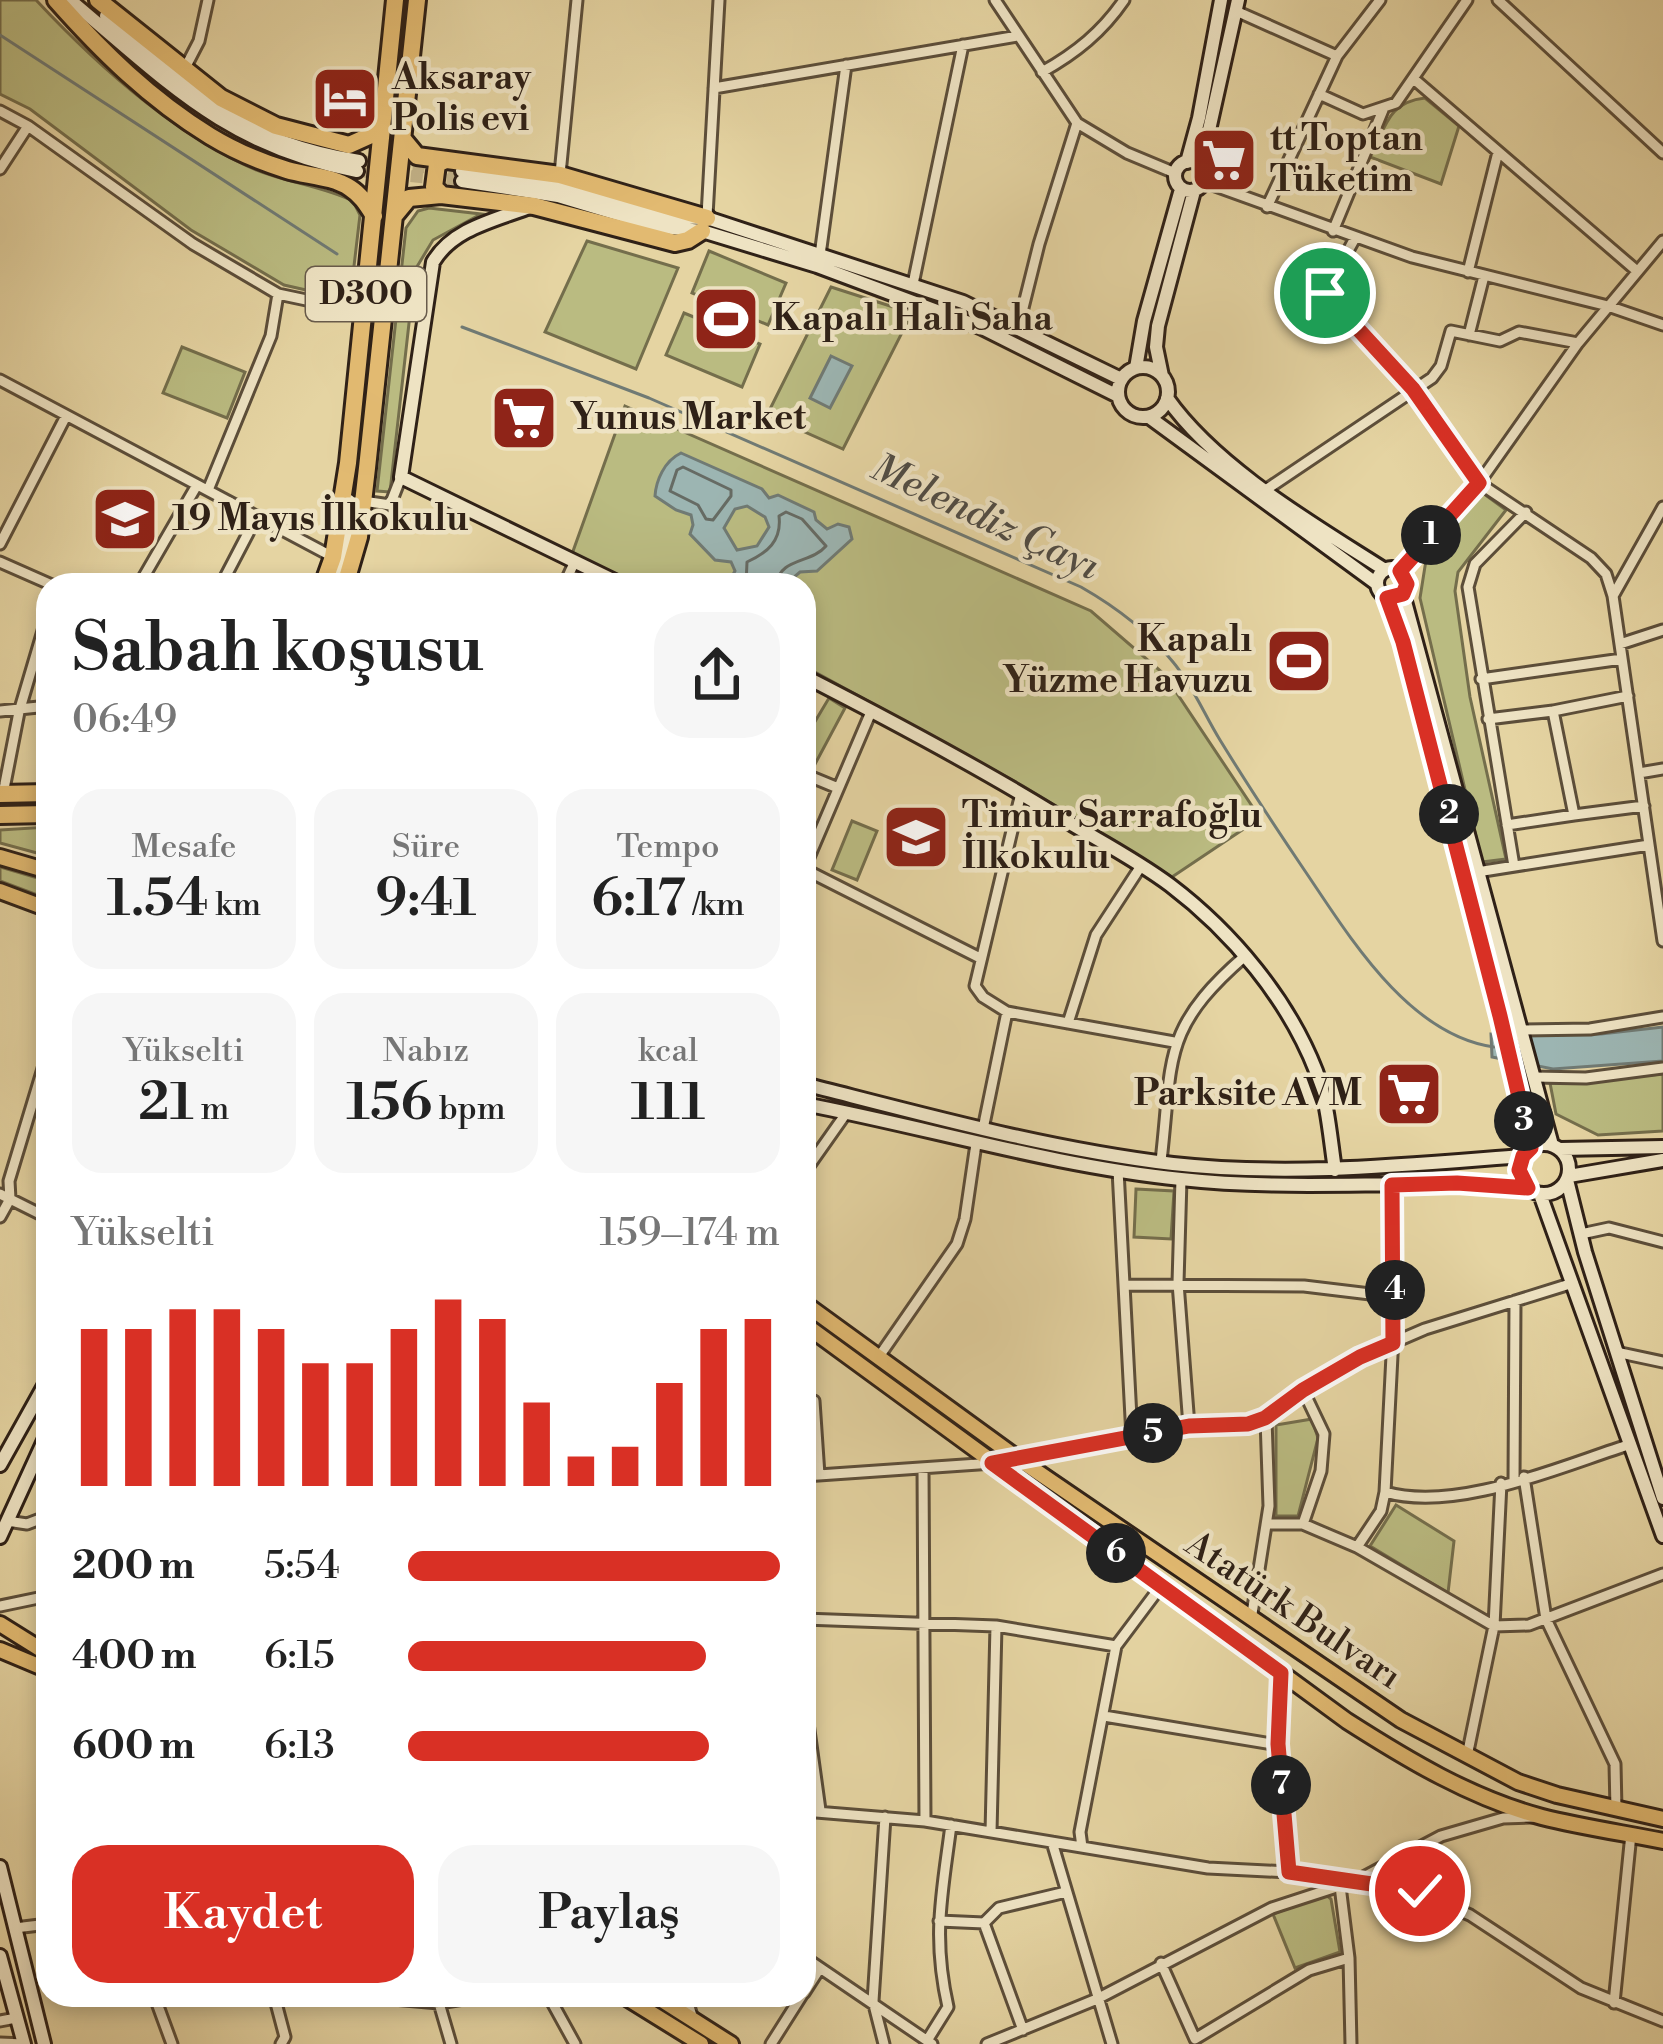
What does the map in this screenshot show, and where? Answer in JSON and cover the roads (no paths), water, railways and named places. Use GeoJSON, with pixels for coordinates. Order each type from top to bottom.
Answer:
{"type":"FeatureCollection","features":[{"type":"Feature","properties":{"kind":"highway"},"geometry":{"type":"LineString","coordinates":[[56,0],[92,41],[165,106],[250,155],[342,183],[361,196],[374,216]]}},
{"type":"Feature","properties":{"kind":"highway"},"geometry":{"type":"LineString","coordinates":[[95,0],[221,98],[258,118],[337,144],[359,144],[384,118]]}},
{"type":"Feature","properties":{"kind":"highway","name":"D300"},"geometry":{"type":"LineString","coordinates":[[327,573],[348,464],[395,0]]}},
{"type":"Feature","properties":{"kind":"highway","name":"D300"},"geometry":{"type":"LineString","coordinates":[[349,573],[363,501],[417,0]]}},
{"type":"Feature","properties":{"kind":"highway"},"geometry":{"type":"LineString","coordinates":[[394,216],[409,199],[442,195],[534,206],[675,243],[688,240],[705,225],[560,175],[417,156],[403,139]]}},
{"type":"Feature","properties":{"kind":"highway"},"geometry":{"type":"LineString","coordinates":[[442,195],[434,187],[434,169],[446,160]]}},
{"type":"Feature","properties":{"kind":"highway"},"geometry":{"type":"LineString","coordinates":[[1,794],[36,793]]}},
{"type":"Feature","properties":{"kind":"highway"},"geometry":{"type":"LineString","coordinates":[[0,815],[36,814]]}},
{"type":"Feature","properties":{"kind":"main road"},"geometry":{"type":"LineString","coordinates":[[70,0],[172,88],[230,128],[289,155],[358,166],[292,148],[253,131],[177,80],[95,0]]}},
{"type":"Feature","properties":{"kind":"main road"},"geometry":{"type":"LineString","coordinates":[[1221,0],[1193,187],[1158,326],[1156,347],[1168,398],[1221,456],[1385,570],[1400,571],[1407,584],[1403,594],[1522,1034],[1556,1147],[1569,1162],[1568,1178],[1581,1234],[1663,1498]]}},
{"type":"Feature","properties":{"kind":"main road"},"geometry":{"type":"LineString","coordinates":[[1193,187],[1175,173],[1194,164],[1237,6]]}},
{"type":"Feature","properties":{"kind":"main road"},"geometry":{"type":"LineString","coordinates":[[462,176],[558,196],[661,227],[705,225],[914,284],[1018,328],[1121,380]]}},
{"type":"Feature","properties":{"kind":"main road"},"geometry":{"type":"LineString","coordinates":[[1118,396],[1121,380],[1136,368],[1193,187]]}},
{"type":"Feature","properties":{"kind":"main road"},"geometry":{"type":"LineString","coordinates":[[534,206],[461,234],[433,262],[401,477],[599,573]]}},
{"type":"Feature","properties":{"kind":"main road"},"geometry":{"type":"LineString","coordinates":[[705,225],[936,309],[1118,396],[1131,415],[1148,417],[1377,584],[1387,598],[1409,664],[1503,1028],[1527,1152],[1519,1170],[1534,1191],[1573,1283],[1663,1536]]}},
{"type":"Feature","properties":{"kind":"main road"},"geometry":{"type":"LineString","coordinates":[[1136,368],[1162,376]]}},
{"type":"Feature","properties":{"kind":"main road"},"geometry":{"type":"LineString","coordinates":[[1148,417],[1160,411],[1168,398]]}},
{"type":"Feature","properties":{"kind":"main road"},"geometry":{"type":"LineString","coordinates":[[345,573],[348,464]]}},
{"type":"Feature","properties":{"kind":"main road"},"geometry":{"type":"LineString","coordinates":[[1377,584],[1385,570]]}},
{"type":"Feature","properties":{"kind":"main road"},"geometry":{"type":"LineString","coordinates":[[1387,598],[1403,594]]}},
{"type":"Feature","properties":{"kind":"main road"},"geometry":{"type":"LineString","coordinates":[[816,682],[1021,793],[1171,886],[1245,956],[1285,1011],[1324,1095],[1335,1170]]}},
{"type":"Feature","properties":{"kind":"main road"},"geometry":{"type":"LineString","coordinates":[[0,857],[36,868]]}},
{"type":"Feature","properties":{"kind":"main road"},"geometry":{"type":"LineString","coordinates":[[0,892],[36,905]]}},
{"type":"Feature","properties":{"kind":"main road"},"geometry":{"type":"LineString","coordinates":[[816,1087],[983,1129],[1161,1162],[1335,1170],[1457,1164],[1556,1147],[1663,1148]]}},
{"type":"Feature","properties":{"kind":"main road"},"geometry":{"type":"LineString","coordinates":[[816,1106],[976,1144],[1181,1179],[1318,1187],[1457,1183],[1555,1192],[1568,1178],[1663,1160]]}},
{"type":"Feature","properties":{"kind":"main road","name":"Atatürk Bulvarı"},"geometry":{"type":"LineString","coordinates":[[816,1313],[1020,1460],[1401,1720],[1518,1782],[1663,1819]]}},
{"type":"Feature","properties":{"kind":"main road","name":"Atatürk Bulvarı"},"geometry":{"type":"LineString","coordinates":[[816,1333],[1406,1759],[1474,1793],[1543,1817],[1663,1841]]}},
{"type":"Feature","properties":{"kind":"main road"},"geometry":{"type":"LineString","coordinates":[[2,1457],[36,1399]]}},
{"type":"Feature","properties":{"kind":"main road"},"geometry":{"type":"LineString","coordinates":[[0,1537],[36,1457]]}},
{"type":"Feature","properties":{"kind":"main road"},"geometry":{"type":"LineString","coordinates":[[0,1624],[36,1646]]}},
{"type":"Feature","properties":{"kind":"main road"},"geometry":{"type":"LineString","coordinates":[[0,1650],[36,1665]]}},
{"type":"Feature","properties":{"kind":"main road"},"geometry":{"type":"LineString","coordinates":[[0,1867],[44,2044]]}},
{"type":"Feature","properties":{"kind":"main road"},"geometry":{"type":"LineString","coordinates":[[0,1957],[24,2044]]}},
{"type":"Feature","properties":{"kind":"main road"},"geometry":{"type":"LineString","coordinates":[[641,2007],[700,2044]]}},
{"type":"Feature","properties":{"kind":"main road"},"geometry":{"type":"LineString","coordinates":[[673,2007],[731,2044]]}},
{"type":"Feature","properties":{"kind":"street"},"geometry":{"type":"LineString","coordinates":[[184,70],[199,41],[208,0]]}},
{"type":"Feature","properties":{"kind":"street"},"geometry":{"type":"LineString","coordinates":[[560,175],[577,0]]}},
{"type":"Feature","properties":{"kind":"street"},"geometry":{"type":"LineString","coordinates":[[705,225],[719,0]]}},
{"type":"Feature","properties":{"kind":"street"},"geometry":{"type":"LineString","coordinates":[[995,0],[1077,123],[1127,153],[1175,173]]}},
{"type":"Feature","properties":{"kind":"street"},"geometry":{"type":"LineString","coordinates":[[1042,72],[1076,53],[1124,0]]}},
{"type":"Feature","properties":{"kind":"street"},"geometry":{"type":"LineString","coordinates":[[1267,207],[1336,56],[1380,0]]}},
{"type":"Feature","properties":{"kind":"street"},"geometry":{"type":"LineString","coordinates":[[1319,94],[1363,114],[1396,103],[1467,0]]}},
{"type":"Feature","properties":{"kind":"street"},"geometry":{"type":"LineString","coordinates":[[1498,0],[1663,153]]}},
{"type":"Feature","properties":{"kind":"street"},"geometry":{"type":"LineString","coordinates":[[1237,6],[1336,56]]}},
{"type":"Feature","properties":{"kind":"street"},"geometry":{"type":"LineString","coordinates":[[714,88],[1018,36]]}},
{"type":"Feature","properties":{"kind":"street"},"geometry":{"type":"LineString","coordinates":[[914,284],[963,45]]}},
{"type":"Feature","properties":{"kind":"street"},"geometry":{"type":"LineString","coordinates":[[820,255],[846,65]]}},
{"type":"Feature","properties":{"kind":"street"},"geometry":{"type":"LineString","coordinates":[[1415,80],[1637,271]]}},
{"type":"Feature","properties":{"kind":"street"},"geometry":{"type":"LineString","coordinates":[[1333,231],[1383,110]]}},
{"type":"Feature","properties":{"kind":"street"},"geometry":{"type":"LineString","coordinates":[[0,111],[194,244],[278,294],[364,312]]}},
{"type":"Feature","properties":{"kind":"street"},"geometry":{"type":"LineString","coordinates":[[1018,328],[1077,123]]}},
{"type":"Feature","properties":{"kind":"street"},"geometry":{"type":"LineString","coordinates":[[0,169],[28,126]]}},
{"type":"Feature","properties":{"kind":"street"},"geometry":{"type":"LineString","coordinates":[[1468,272],[1498,152]]}},
{"type":"Feature","properties":{"kind":"street"},"geometry":{"type":"LineString","coordinates":[[1193,187],[1663,326]]}},
{"type":"Feature","properties":{"kind":"street"},"geometry":{"type":"LineString","coordinates":[[1354,238],[1325,293],[1413,389],[1479,483],[1592,558],[1606,574],[1660,895],[1663,941]]}},
{"type":"Feature","properties":{"kind":"street"},"geometry":{"type":"LineString","coordinates":[[1400,571],[1479,483],[1578,343],[1663,241]]}},
{"type":"Feature","properties":{"kind":"street"},"geometry":{"type":"LineString","coordinates":[[1469,335],[1484,276]]}},
{"type":"Feature","properties":{"kind":"street"},"geometry":{"type":"LineString","coordinates":[[147,573],[202,488],[264,353],[278,294]]}},
{"type":"Feature","properties":{"kind":"street"},"geometry":{"type":"LineString","coordinates":[[1267,489],[1432,378],[1441,367],[1450,331],[1500,341],[1519,332],[1578,343]]}},
{"type":"Feature","properties":{"kind":"street"},"geometry":{"type":"LineString","coordinates":[[0,380],[333,557]]}},
{"type":"Feature","properties":{"kind":"street"},"geometry":{"type":"LineString","coordinates":[[0,544],[66,416]]}},
{"type":"Feature","properties":{"kind":"street"},"geometry":{"type":"LineString","coordinates":[[363,501],[390,505],[401,477]]}},
{"type":"Feature","properties":{"kind":"street"},"geometry":{"type":"LineString","coordinates":[[1613,596],[1663,507]]}},
{"type":"Feature","properties":{"kind":"street"},"geometry":{"type":"LineString","coordinates":[[1514,866],[1481,679],[1469,574],[1526,512]]}},
{"type":"Feature","properties":{"kind":"street"},"geometry":{"type":"LineString","coordinates":[[227,573],[257,516]]}},
{"type":"Feature","properties":{"kind":"street"},"geometry":{"type":"LineString","coordinates":[[570,573],[575,561]]}},
{"type":"Feature","properties":{"kind":"street"},"geometry":{"type":"LineString","coordinates":[[0,562],[36,578]]}},
{"type":"Feature","properties":{"kind":"street"},"geometry":{"type":"LineString","coordinates":[[1620,644],[1663,630]]}},
{"type":"Feature","properties":{"kind":"street"},"geometry":{"type":"LineString","coordinates":[[1,794],[36,655]]}},
{"type":"Feature","properties":{"kind":"street"},"geometry":{"type":"LineString","coordinates":[[1481,679],[1622,658]]}},
{"type":"Feature","properties":{"kind":"street"},"geometry":{"type":"LineString","coordinates":[[1488,719],[1628,696]]}},
{"type":"Feature","properties":{"kind":"street"},"geometry":{"type":"LineString","coordinates":[[0,712],[36,708]]}},
{"type":"Feature","properties":{"kind":"street"},"geometry":{"type":"LineString","coordinates":[[1553,711],[1574,815]]}},
{"type":"Feature","properties":{"kind":"street"},"geometry":{"type":"LineString","coordinates":[[816,840],[871,712]]}},
{"type":"Feature","properties":{"kind":"street"},"geometry":{"type":"LineString","coordinates":[[1639,772],[1663,769]]}},
{"type":"Feature","properties":{"kind":"street"},"geometry":{"type":"LineString","coordinates":[[816,779],[838,788]]}},
{"type":"Feature","properties":{"kind":"street"},"geometry":{"type":"LineString","coordinates":[[1021,793],[975,986],[983,998],[1007,1012],[1174,1042]]}},
{"type":"Feature","properties":{"kind":"street"},"geometry":{"type":"LineString","coordinates":[[1507,825],[1643,806]]}},
{"type":"Feature","properties":{"kind":"street"},"geometry":{"type":"LineString","coordinates":[[1477,872],[1649,844]]}},
{"type":"Feature","properties":{"kind":"street"},"geometry":{"type":"LineString","coordinates":[[1068,1023],[1096,935],[1141,866]]}},
{"type":"Feature","properties":{"kind":"street"},"geometry":{"type":"LineString","coordinates":[[816,875],[980,958]]}},
{"type":"Feature","properties":{"kind":"street"},"geometry":{"type":"LineString","coordinates":[[1161,1162],[1174,1042],[1198,1001],[1245,956]]}},
{"type":"Feature","properties":{"kind":"street"},"geometry":{"type":"LineString","coordinates":[[983,1129],[1007,1012]]}},
{"type":"Feature","properties":{"kind":"street"},"geometry":{"type":"LineString","coordinates":[[1522,1034],[1663,1017]]}},
{"type":"Feature","properties":{"kind":"street"},"geometry":{"type":"LineString","coordinates":[[1533,1072],[1586,1078],[1663,1068]]}},
{"type":"Feature","properties":{"kind":"street"},"geometry":{"type":"LineString","coordinates":[[0,1217],[36,1092]]}},
{"type":"Feature","properties":{"kind":"street"},"geometry":{"type":"LineString","coordinates":[[816,1156],[847,1112]]}},
{"type":"Feature","properties":{"kind":"street"},"geometry":{"type":"LineString","coordinates":[[878,1358],[957,1244],[976,1144]]}},
{"type":"Feature","properties":{"kind":"street"},"geometry":{"type":"LineString","coordinates":[[1118,1170],[1132,1437]]}},
{"type":"Feature","properties":{"kind":"street"},"geometry":{"type":"LineString","coordinates":[[1181,1179],[1178,1283],[1189,1426]]}},
{"type":"Feature","properties":{"kind":"street"},"geometry":{"type":"LineString","coordinates":[[1357,1547],[1381,1511],[1385,1492],[1395,1297],[1392,1185]]}},
{"type":"Feature","properties":{"kind":"street"},"geometry":{"type":"LineString","coordinates":[[5,1197],[36,1212]]}},
{"type":"Feature","properties":{"kind":"street"},"geometry":{"type":"LineString","coordinates":[[1581,1234],[1609,1228],[1663,1242]]}},
{"type":"Feature","properties":{"kind":"street"},"geometry":{"type":"LineString","coordinates":[[816,1475],[1020,1460],[1189,1426],[1248,1424],[1360,1357],[1573,1283]]}},
{"type":"Feature","properties":{"kind":"street"},"geometry":{"type":"LineString","coordinates":[[1126,1285],[1304,1286],[1395,1297]]}},
{"type":"Feature","properties":{"kind":"street"},"geometry":{"type":"LineString","coordinates":[[1515,1301],[1519,1479],[1546,1619],[1615,1764],[1616,1810]]}},
{"type":"Feature","properties":{"kind":"street"},"geometry":{"type":"LineString","coordinates":[[1616,1352],[1663,1362]]}},
{"type":"Feature","properties":{"kind":"street"},"geometry":{"type":"LineString","coordinates":[[1303,1390],[1324,1434],[1321,1471],[1303,1524]]}},
{"type":"Feature","properties":{"kind":"street"},"geometry":{"type":"LineString","coordinates":[[1252,1620],[1267,1523],[1265,1418]]}},
{"type":"Feature","properties":{"kind":"street"},"geometry":{"type":"LineString","coordinates":[[816,1431],[819,1475]]}},
{"type":"Feature","properties":{"kind":"street"},"geometry":{"type":"LineString","coordinates":[[1385,1492],[1429,1500],[1501,1484],[1631,1444]]}},
{"type":"Feature","properties":{"kind":"street"},"geometry":{"type":"LineString","coordinates":[[922,1468],[925,1821]]}},
{"type":"Feature","properties":{"kind":"street"},"geometry":{"type":"LineString","coordinates":[[1467,1756],[1494,1626],[1501,1484]]}},
{"type":"Feature","properties":{"kind":"street"},"geometry":{"type":"LineString","coordinates":[[5,1520],[36,1520]]}},
{"type":"Feature","properties":{"kind":"street"},"geometry":{"type":"LineString","coordinates":[[1267,1523],[1303,1524],[1357,1547],[1494,1626],[1516,1628],[1546,1619],[1663,1574]]}},
{"type":"Feature","properties":{"kind":"street"},"geometry":{"type":"LineString","coordinates":[[1082,1847],[1080,1832],[1116,1646],[1161,1586]]}},
{"type":"Feature","properties":{"kind":"street"},"geometry":{"type":"LineString","coordinates":[[0,1606],[36,1598]]}},
{"type":"Feature","properties":{"kind":"street"},"geometry":{"type":"LineString","coordinates":[[816,1619],[996,1626],[1116,1646]]}},
{"type":"Feature","properties":{"kind":"street"},"geometry":{"type":"LineString","coordinates":[[992,1832],[996,1626]]}},
{"type":"Feature","properties":{"kind":"street"},"geometry":{"type":"LineString","coordinates":[[1281,1673],[1278,1744],[1289,1872]]}},
{"type":"Feature","properties":{"kind":"street"},"geometry":{"type":"LineString","coordinates":[[1104,1716],[1278,1744]]}},
{"type":"Feature","properties":{"kind":"street"},"geometry":{"type":"LineString","coordinates":[[816,1781],[820,1810]]}},
{"type":"Feature","properties":{"kind":"street"},"geometry":{"type":"LineString","coordinates":[[816,1810],[925,1821],[1208,1868],[1400,1885],[1443,1900],[1580,1988],[1663,2020]]}},
{"type":"Feature","properties":{"kind":"street"},"geometry":{"type":"LineString","coordinates":[[884,2044],[872,2001],[885,1817]]}},
{"type":"Feature","properties":{"kind":"street"},"geometry":{"type":"LineString","coordinates":[[987,2044],[1096,1999],[1272,1908],[1358,1880],[1441,1837],[1504,1818],[1543,1817]]}},
{"type":"Feature","properties":{"kind":"street"},"geometry":{"type":"LineString","coordinates":[[816,1966],[930,2042],[948,2007],[939,1973],[939,1921],[951,1825]]}},
{"type":"Feature","properties":{"kind":"street"},"geometry":{"type":"LineString","coordinates":[[1614,2003],[1631,1834]]}},
{"type":"Feature","properties":{"kind":"street"},"geometry":{"type":"LineString","coordinates":[[1052,1842],[1112,2044]]}},
{"type":"Feature","properties":{"kind":"street"},"geometry":{"type":"LineString","coordinates":[[1340,1886],[1349,1958],[1351,2044]]}},
{"type":"Feature","properties":{"kind":"street"},"geometry":{"type":"LineString","coordinates":[[939,1921],[984,1923],[999,1908],[1066,1892]]}},
{"type":"Feature","properties":{"kind":"street"},"geometry":{"type":"LineString","coordinates":[[984,1923],[1034,2044]]}},
{"type":"Feature","properties":{"kind":"street"},"geometry":{"type":"LineString","coordinates":[[15,1928],[36,1925]]}},
{"type":"Feature","properties":{"kind":"street"},"geometry":{"type":"LineString","coordinates":[[1161,1963],[1196,2041],[1309,1970],[1349,1958]]}},
{"type":"Feature","properties":{"kind":"street"},"geometry":{"type":"LineString","coordinates":[[816,1974],[820,1968]]}},
{"type":"Feature","properties":{"kind":"street"},"geometry":{"type":"LineString","coordinates":[[158,2007],[172,2044]]}},
{"type":"Feature","properties":{"kind":"street"},"geometry":{"type":"LineString","coordinates":[[277,2007],[285,2037],[281,2044]]}},
{"type":"Feature","properties":{"kind":"street"},"geometry":{"type":"LineString","coordinates":[[440,2007],[451,2044]]}},
{"type":"Feature","properties":{"kind":"street"},"geometry":{"type":"LineString","coordinates":[[555,2007],[575,2044]]}},
{"type":"Feature","properties":{"kind":"street"},"geometry":{"type":"LineString","coordinates":[[691,2007],[694,2021]]}},
{"type":"Feature","properties":{"kind":"street"},"geometry":{"type":"LineString","coordinates":[[771,2044],[795,2007]]}},
{"type":"Feature","properties":{"kind":"street"},"geometry":{"type":"LineString","coordinates":[[0,2021],[16,2018]]}},
{"type":"Feature","properties":{"kind":"street"},"geometry":{"type":"LineString","coordinates":[[0,2043],[24,2044]]}},
{"type":"Feature","properties":{"kind":"water"},"geometry":{"type":"Polygon","coordinates":[[[831,356],[852,366],[830,408],[810,398],[831,356]]]}},
{"type":"Feature","properties":{"kind":"water"},"geometry":{"type":"Polygon","coordinates":[[[681,453],[762,489],[769,498],[778,495],[814,512],[827,529],[838,524],[849,527],[852,539],[817,571],[734,573],[731,562],[715,560],[690,534],[691,515],[655,496],[670,461],[681,453]],[[747,506],[735,509],[724,528],[737,550],[757,546],[769,527],[765,517],[747,506]]]}},
{"type":"Feature","properties":{"kind":"water"},"geometry":{"type":"Polygon","coordinates":[[[1663,1027],[1663,1061],[1553,1069],[1492,1057],[1491,1034],[1601,1034],[1663,1027]]]}},
{"type":"Feature","properties":{"kind":"waterway","name":"Melendiz Çayı"},"geometry":{"type":"LineString","coordinates":[[0,35],[337,254]]}},
{"type":"Feature","properties":{"kind":"waterway","name":"Melendiz Çayı"},"geometry":{"type":"LineString","coordinates":[[462,327],[649,398],[1081,587],[1119,611],[1180,671],[1283,839],[1384,979],[1434,1024],[1463,1039],[1494,1047]]}},
{"type":"Feature","properties":{"kind":"tunnel"},"geometry":{"type":"LineString","coordinates":[[359,161],[462,171]]}},
{"type":"Feature","properties":{"kind":"tunnel"},"geometry":{"type":"LineString","coordinates":[[357,171],[462,181]]}},
{"type":"Feature","properties":{"kind":"place","name":"Aksaray Polis evi"},"geometry":{"type":"Point","coordinates":[345,99]}},
{"type":"Feature","properties":{"kind":"place","name":"tt Toptan Tüketim"},"geometry":{"type":"Point","coordinates":[1224,160]}},
{"type":"Feature","properties":{"kind":"place","name":"Kapalı Halı Saha"},"geometry":{"type":"Point","coordinates":[726,319]}},
{"type":"Feature","properties":{"kind":"place","name":"Yunus Market"},"geometry":{"type":"Point","coordinates":[524,418]}},
{"type":"Feature","properties":{"kind":"place","name":"19 Mayıs İlkokulu"},"geometry":{"type":"Point","coordinates":[125,519]}},
{"type":"Feature","properties":{"kind":"place","name":"Kapalı Yüzme Havuzu"},"geometry":{"type":"Point","coordinates":[1299,661]}},
{"type":"Feature","properties":{"kind":"place","name":"Timur Sarrafoğlu İlkokulu"},"geometry":{"type":"Point","coordinates":[916,837]}},
{"type":"Feature","properties":{"kind":"place","name":"Parksite AVM"},"geometry":{"type":"Point","coordinates":[1409,1094]}}]}
